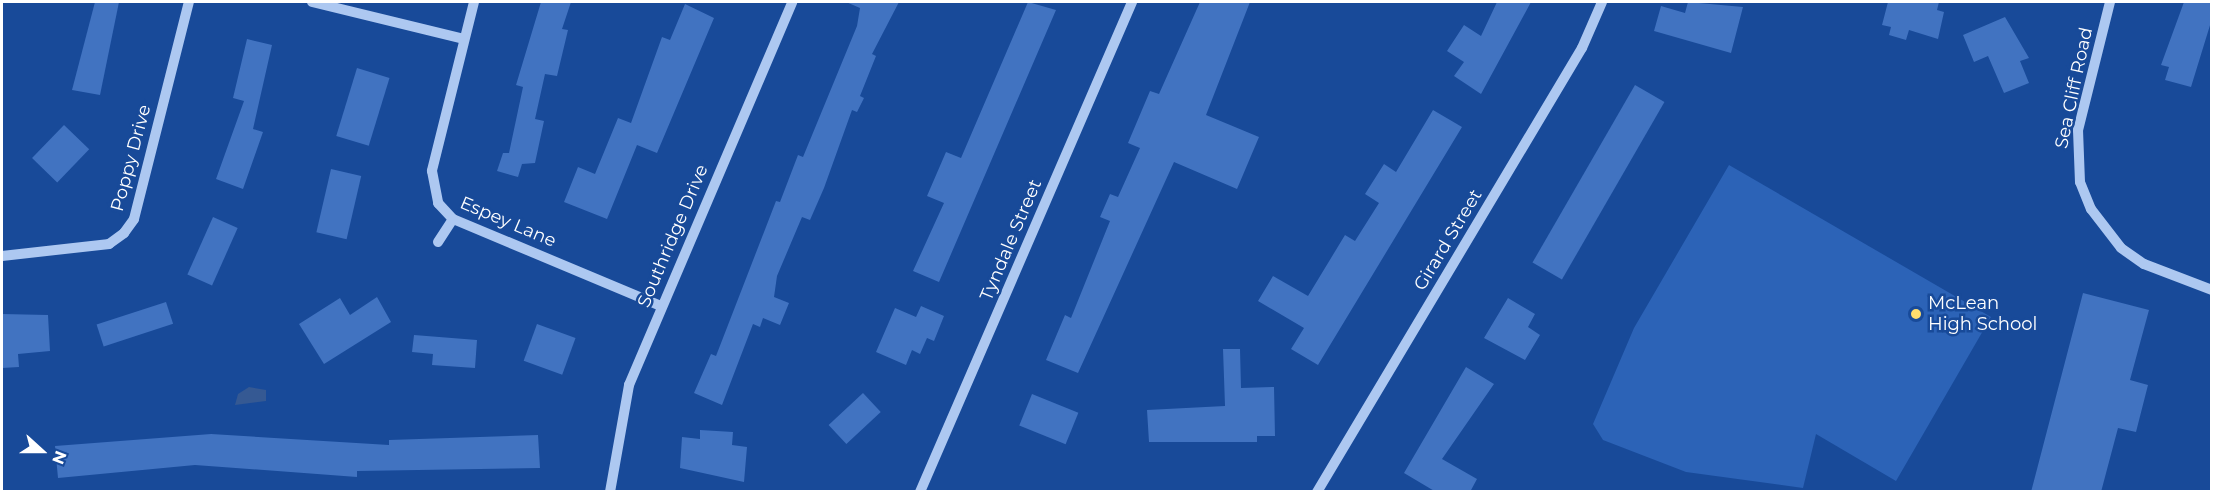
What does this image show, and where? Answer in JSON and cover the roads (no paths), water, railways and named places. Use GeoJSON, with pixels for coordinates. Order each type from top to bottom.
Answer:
{"type":"FeatureCollection","features":[{"type":"Feature","properties":{"kind":"street","name":"Poppy Drive"},"geometry":{"type":"LineString","coordinates":[[2,256],[110,244],[124,233],[134,219],[189,2]]}},
{"type":"Feature","properties":{"kind":"street"},"geometry":{"type":"LineString","coordinates":[[312,2],[464,39]]}},
{"type":"Feature","properties":{"kind":"street","name":"Espey Lane"},"geometry":{"type":"LineString","coordinates":[[474,2],[432,171],[438,203],[453,219],[661,306]]}},
{"type":"Feature","properties":{"kind":"street","name":"Southridge Drive"},"geometry":{"type":"LineString","coordinates":[[610,492],[629,385],[792,2]]}},
{"type":"Feature","properties":{"kind":"street","name":"Tyndale Street"},"geometry":{"type":"LineString","coordinates":[[920,492],[1132,2]]}},
{"type":"Feature","properties":{"kind":"street","name":"Girard Street"},"geometry":{"type":"LineString","coordinates":[[1317,492],[1582,48],[1602,2]]}},
{"type":"Feature","properties":{"kind":"street","name":"Sea Cliff Road"},"geometry":{"type":"LineString","coordinates":[[2110,2],[2078,130],[2080,182],[2091,209],[2121,248],[2145,264],[2211,290]]}},
{"type":"Feature","properties":{"kind":"street"},"geometry":{"type":"LineString","coordinates":[[438,242],[453,219]]}},
{"type":"Feature","properties":{"kind":"place","name":"McLean High School"},"geometry":{"type":"Point","coordinates":[1916,314]}}]}
